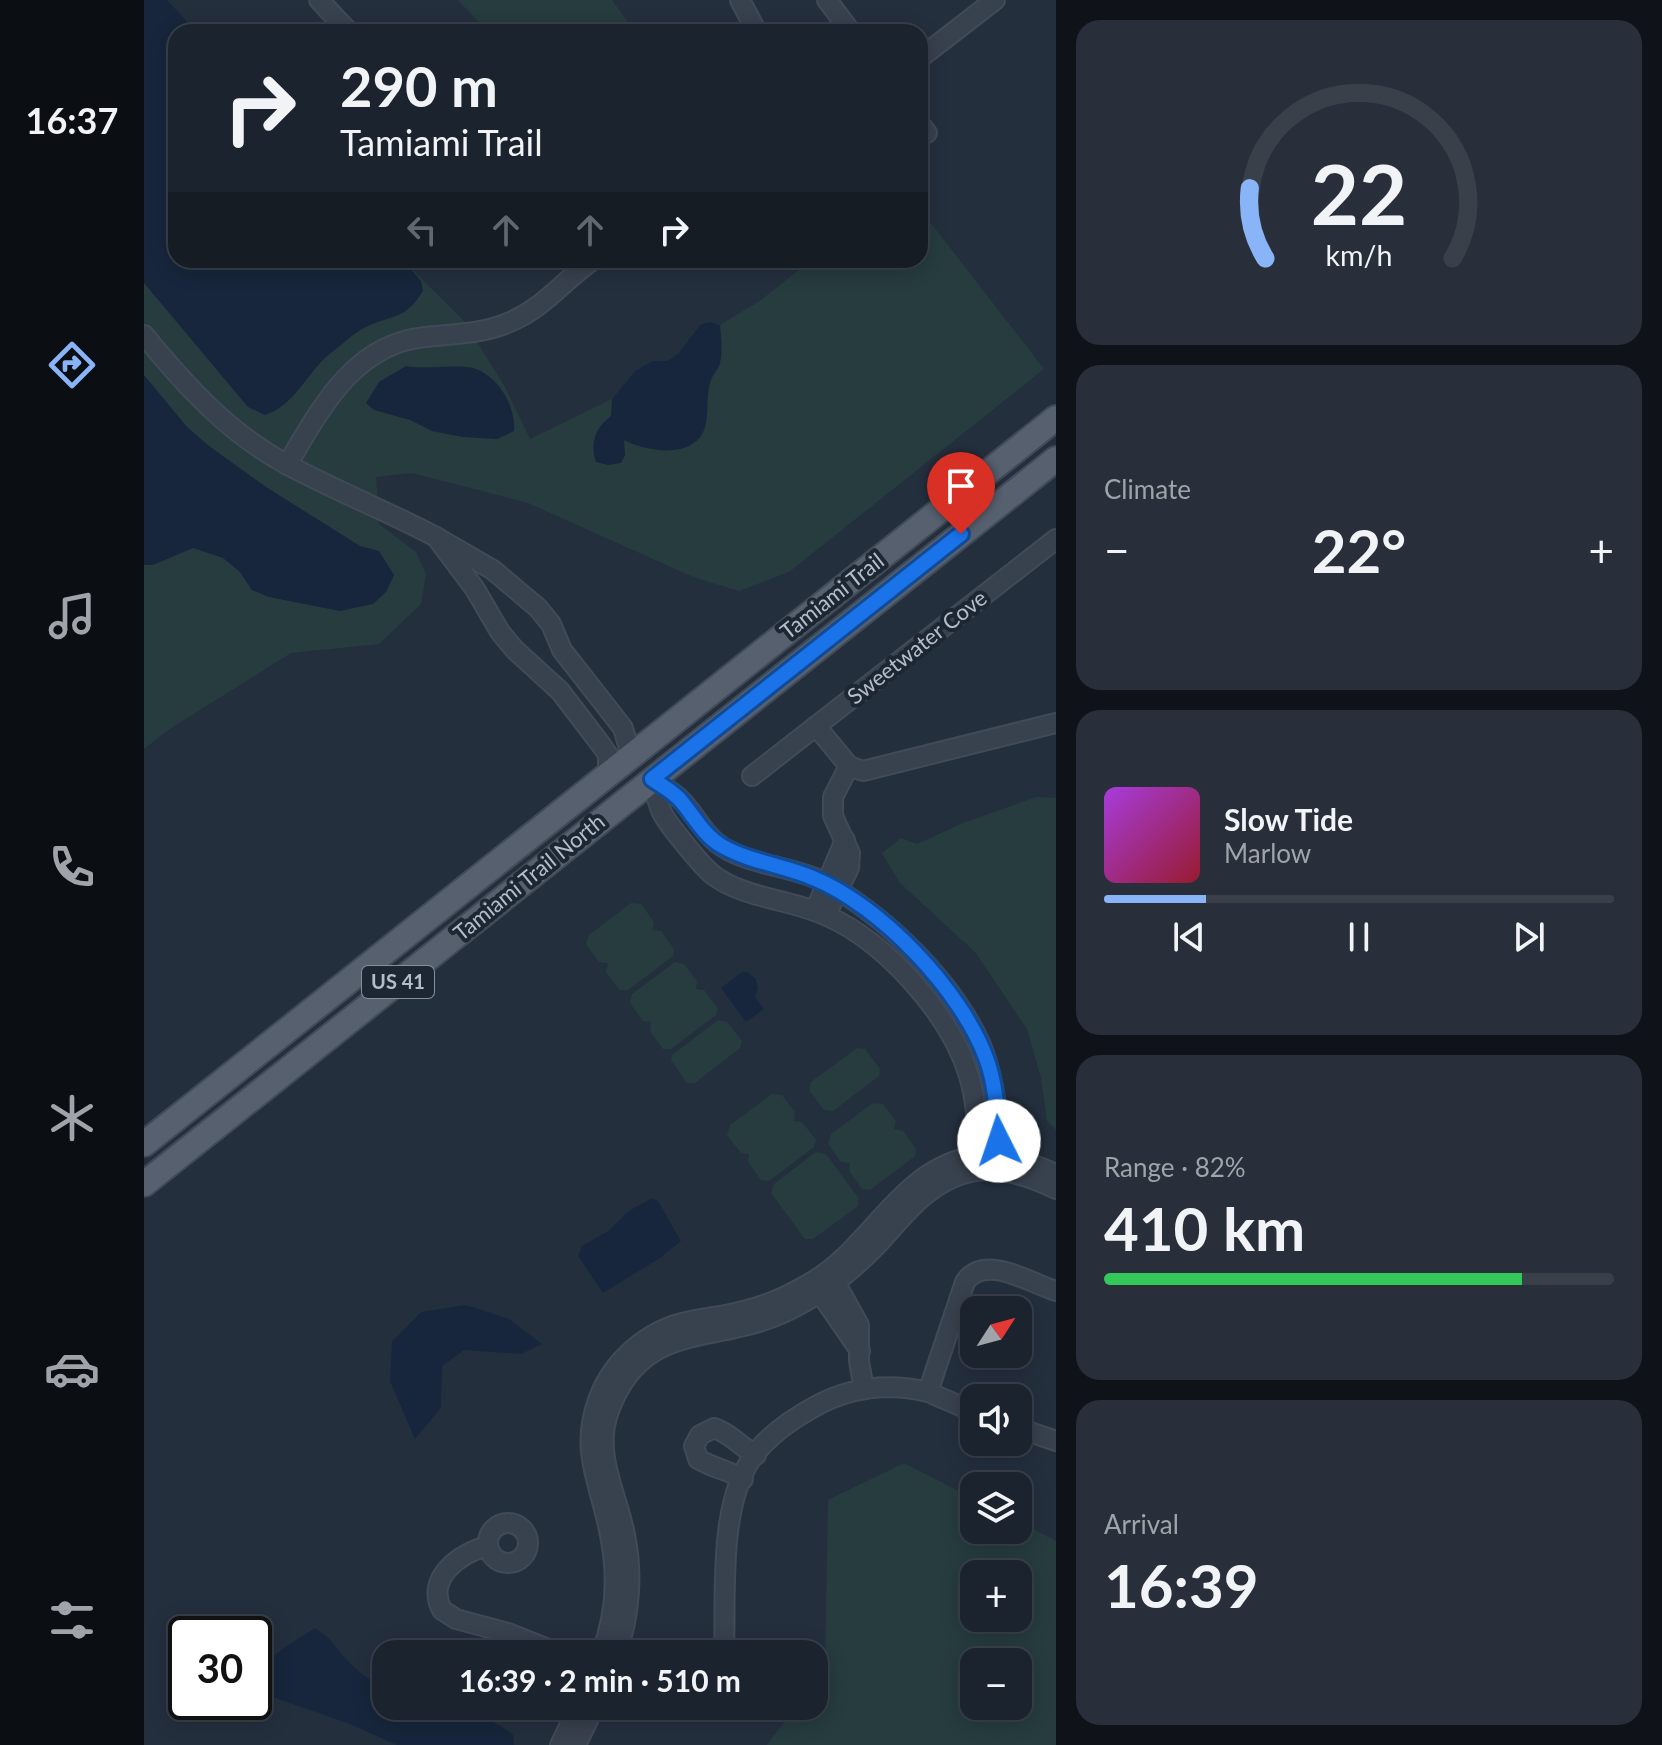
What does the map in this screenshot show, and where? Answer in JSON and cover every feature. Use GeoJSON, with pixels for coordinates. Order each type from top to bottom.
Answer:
{"type":"FeatureCollection","features":[{"type":"Feature","properties":{"kind":"main road","name":"Tamiami Trail"},"geometry":{"type":"LineString","coordinates":[[608,773],[1056,418]]}},
{"type":"Feature","properties":{"kind":"main road","name":"Tamiami Trail"},"geometry":{"type":"LineString","coordinates":[[652,779],[1056,459]]}},
{"type":"Feature","properties":{"kind":"main road"},"geometry":{"type":"LineString","coordinates":[[652,779],[665,752],[705,718],[761,653]]}},
{"type":"Feature","properties":{"kind":"main road"},"geometry":{"type":"LineString","coordinates":[[511,892],[588,811],[617,787],[624,777],[631,755]]}},
{"type":"Feature","properties":{"kind":"main road","name":"Tamiami Trail North"},"geometry":{"type":"LineString","coordinates":[[144,1144],[608,773]]}},
{"type":"Feature","properties":{"kind":"main road","name":"Tamiami Trail North"},"geometry":{"type":"LineString","coordinates":[[144,1184],[652,779]]}},
{"type":"Feature","properties":{"kind":"main road"},"geometry":{"type":"LineString","coordinates":[[198,1142],[197,1132],[204,1119],[252,1078],[327,998]]}},
{"type":"Feature","properties":{"kind":"main road"},"geometry":{"type":"LineString","coordinates":[[144,1165],[171,1144],[179,1131],[176,1118]]}},
{"type":"Feature","properties":{"kind":"street"},"geometry":{"type":"LineString","coordinates":[[319,0],[342,24]]}},
{"type":"Feature","properties":{"kind":"street"},"geometry":{"type":"LineString","coordinates":[[740,0],[753,24]]}},
{"type":"Feature","properties":{"kind":"street"},"geometry":{"type":"LineString","coordinates":[[827,0],[845,24]]}},
{"type":"Feature","properties":{"kind":"street"},"geometry":{"type":"LineString","coordinates":[[928,52],[995,0]]}},
{"type":"Feature","properties":{"kind":"street"},"geometry":{"type":"LineString","coordinates":[[287,465],[330,394],[348,374],[369,358],[410,339],[474,333],[509,323],[547,301],[566,268]]}},
{"type":"Feature","properties":{"kind":"street"},"geometry":{"type":"LineString","coordinates":[[144,335],[176,374],[237,432],[287,465],[436,537],[493,570],[538,608],[551,624],[562,650],[623,728],[631,755]]}},
{"type":"Feature","properties":{"kind":"street"},"geometry":{"type":"LineString","coordinates":[[436,537],[475,589],[500,632],[560,691],[602,746],[608,755],[608,773]]}},
{"type":"Feature","properties":{"kind":"street","name":"Sweetwater Cove"},"geometry":{"type":"LineString","coordinates":[[752,776],[1056,539]]}},
{"type":"Feature","properties":{"kind":"street"},"geometry":{"type":"LineString","coordinates":[[816,726],[849,766],[863,771],[1056,723]]}},
{"type":"Feature","properties":{"kind":"street"},"geometry":{"type":"LineString","coordinates":[[821,913],[832,887],[849,868],[850,853],[833,816],[833,797],[849,766]]}},
{"type":"Feature","properties":{"kind":"street"},"geometry":{"type":"LineString","coordinates":[[652,779],[679,798],[717,843],[735,853],[832,887],[867,908],[901,939],[954,999],[987,1059],[996,1100],[1000,1163]]}},
{"type":"Feature","properties":{"kind":"street"},"geometry":{"type":"LineString","coordinates":[[652,779],[660,813],[713,874],[746,890],[821,913],[850,928],[878,949],[917,988],[941,1018],[960,1050],[975,1108],[977,1163]]}},
{"type":"Feature","properties":{"kind":"street"},"geometry":{"type":"LineString","coordinates":[[620,1640],[627,1611],[629,1580],[625,1534],[603,1450],[603,1430],[615,1397],[625,1379],[639,1364],[667,1344],[782,1314],[877,1245],[921,1196],[977,1163],[1029,1163],[1056,1174]]}},
{"type":"Feature","properties":{"kind":"street"},"geometry":{"type":"LineString","coordinates":[[1000,1163],[1056,1189]]}},
{"type":"Feature","properties":{"kind":"street"},"geometry":{"type":"LineString","coordinates":[[928,1392],[969,1276],[982,1269],[990,1269],[1056,1291]]}},
{"type":"Feature","properties":{"kind":"street"},"geometry":{"type":"LineString","coordinates":[[824,1282],[859,1325],[864,1389]]}},
{"type":"Feature","properties":{"kind":"street"},"geometry":{"type":"LineString","coordinates":[[605,1640],[611,1619],[615,1577],[610,1535],[593,1475],[589,1440],[598,1397],[612,1371],[637,1345],[661,1331],[690,1321],[748,1310],[824,1282]]}},
{"type":"Feature","properties":{"kind":"street"},"geometry":{"type":"LineString","coordinates":[[725,1640],[730,1516],[747,1466],[777,1432],[806,1411],[835,1397],[864,1389],[902,1387],[928,1392],[960,1406]]}},
{"type":"Feature","properties":{"kind":"street"},"geometry":{"type":"LineString","coordinates":[[743,1479],[726,1469],[710,1467],[698,1459],[694,1446],[700,1435],[714,1428],[728,1433],[740,1446],[756,1455]]}},
{"type":"Feature","properties":{"kind":"street"},"geometry":{"type":"LineString","coordinates":[[1032,1433],[1056,1441]]}},
{"type":"Feature","properties":{"kind":"street"},"geometry":{"type":"LineString","coordinates":[[488,1546],[469,1553],[441,1576],[436,1589],[442,1610],[456,1619],[528,1640]]}},
{"type":"Feature","properties":{"kind":"street"},"geometry":{"type":"LineString","coordinates":[[560,1745],[572,1720]]}},
{"type":"Feature","properties":{"kind":"street"},"geometry":{"type":"LineString","coordinates":[[576,1745],[588,1720]]}},
{"type":"Feature","properties":{"kind":"green space"},"geometry":{"type":"Polygon","coordinates":[[[144,0],[167,0],[190,24],[168,24],[168,268],[411,268],[464,321],[504,385],[530,439],[612,399],[635,371],[652,361],[667,361],[678,354],[701,324],[711,322],[720,325],[761,300],[801,268],[928,268],[928,219],[1044,369],[789,572],[739,591],[693,577],[528,503],[412,473],[376,477],[379,524],[416,552],[426,574],[421,604],[379,644],[291,653],[168,730],[144,749],[144,0]]]}},
{"type":"Feature","properties":{"kind":"green space"},"geometry":{"type":"Polygon","coordinates":[[[458,0],[612,0],[629,24],[480,24],[458,0]]]}},
{"type":"Feature","properties":{"kind":"green space"},"geometry":{"type":"Polygon","coordinates":[[[1036,797],[1056,798],[1056,1130],[1047,1121],[1041,1078],[1027,1029],[975,952],[900,883],[882,853],[901,838],[917,844],[963,823],[1036,797]]]}},
{"type":"Feature","properties":{"kind":"green space"},"geometry":{"type":"Polygon","coordinates":[[[631,903],[641,904],[654,922],[652,930],[661,931],[674,949],[673,956],[628,990],[620,990],[606,972],[608,963],[599,962],[586,944],[589,935],[631,903]]]}},
{"type":"Feature","properties":{"kind":"green space"},"geometry":{"type":"Polygon","coordinates":[[[675,962],[684,964],[697,981],[696,989],[704,990],[718,1009],[716,1015],[671,1049],[663,1049],[650,1031],[651,1022],[643,1021],[630,1003],[632,994],[675,962]]]}},
{"type":"Feature","properties":{"kind":"green space"},"geometry":{"type":"Polygon","coordinates":[[[718,1020],[727,1022],[742,1041],[740,1048],[695,1083],[687,1083],[671,1060],[672,1055],[718,1020]]]}},
{"type":"Feature","properties":{"kind":"green space"},"geometry":{"type":"Polygon","coordinates":[[[857,1048],[865,1049],[880,1069],[879,1076],[833,1111],[824,1110],[809,1090],[811,1082],[857,1048]]]}},
{"type":"Feature","properties":{"kind":"green space"},"geometry":{"type":"Polygon","coordinates":[[[772,1094],[782,1095],[795,1112],[794,1121],[802,1122],[816,1140],[814,1147],[769,1181],[761,1180],[748,1162],[749,1154],[741,1153],[727,1135],[730,1125],[772,1094]]]}},
{"type":"Feature","properties":{"kind":"green space"},"geometry":{"type":"Polygon","coordinates":[[[873,1103],[883,1104],[896,1121],[894,1129],[903,1131],[916,1149],[915,1156],[870,1190],[862,1189],[849,1171],[850,1163],[841,1162],[828,1144],[831,1134],[873,1103]]]}},
{"type":"Feature","properties":{"kind":"green space"},"geometry":{"type":"Polygon","coordinates":[[[816,1152],[826,1154],[859,1199],[858,1206],[813,1239],[805,1239],[771,1193],[774,1184],[816,1152]]]}},
{"type":"Feature","properties":{"kind":"green space"},"geometry":{"type":"Polygon","coordinates":[[[904,1463],[960,1492],[960,1544],[1032,1544],[1032,1528],[1056,1541],[1056,1745],[767,1745],[786,1720],[828,1720],[828,1640],[826,1640],[828,1500],[904,1463]]]}},
{"type":"Feature","properties":{"kind":"water"},"geometry":{"type":"Polygon","coordinates":[[[144,0],[167,0],[190,24],[168,24],[168,268],[410,268],[421,281],[423,291],[403,313],[354,334],[323,360],[285,404],[265,415],[248,407],[144,283],[144,0]]]}},
{"type":"Feature","properties":{"kind":"water"},"geometry":{"type":"Polygon","coordinates":[[[711,322],[720,325],[721,359],[709,386],[706,424],[698,439],[689,446],[667,450],[655,450],[624,440],[625,455],[621,463],[608,465],[596,462],[595,436],[611,416],[612,399],[635,371],[652,361],[667,361],[678,354],[701,324],[711,322]]]}},
{"type":"Feature","properties":{"kind":"water"},"geometry":{"type":"Polygon","coordinates":[[[406,366],[462,367],[485,373],[505,395],[512,413],[514,431],[497,439],[463,437],[432,431],[410,420],[374,410],[366,403],[379,382],[406,366]]]}},
{"type":"Feature","properties":{"kind":"water"},"geometry":{"type":"Polygon","coordinates":[[[144,375],[187,427],[209,446],[266,487],[360,546],[379,551],[394,575],[386,592],[373,604],[340,611],[269,597],[252,590],[240,572],[223,558],[193,548],[153,565],[144,565],[144,375]]]}},
{"type":"Feature","properties":{"kind":"water"},"geometry":{"type":"Polygon","coordinates":[[[742,972],[756,979],[758,989],[755,997],[764,1009],[746,1022],[721,988],[742,972]]]}},
{"type":"Feature","properties":{"kind":"water"},"geometry":{"type":"Polygon","coordinates":[[[652,1198],[658,1201],[681,1241],[660,1258],[603,1293],[578,1256],[582,1246],[652,1198]]]}},
{"type":"Feature","properties":{"kind":"water"},"geometry":{"type":"Polygon","coordinates":[[[466,1305],[509,1319],[542,1344],[521,1354],[464,1350],[442,1366],[441,1408],[415,1439],[390,1381],[392,1342],[421,1312],[466,1305]]]}},
{"type":"Feature","properties":{"kind":"water"},"geometry":{"type":"Polygon","coordinates":[[[315,1628],[372,1681],[372,1720],[488,1720],[513,1735],[514,1745],[397,1745],[350,1724],[272,1697],[272,1658],[315,1628]]]}},
{"type":"Feature","properties":{"kind":"route"},"geometry":{"type":"LineString","coordinates":[[961,534],[652,779],[679,798],[717,843],[735,853],[812,877],[839,891],[867,908],[901,939],[954,999],[973,1030],[987,1059],[996,1100],[999,1141]]}}]}
